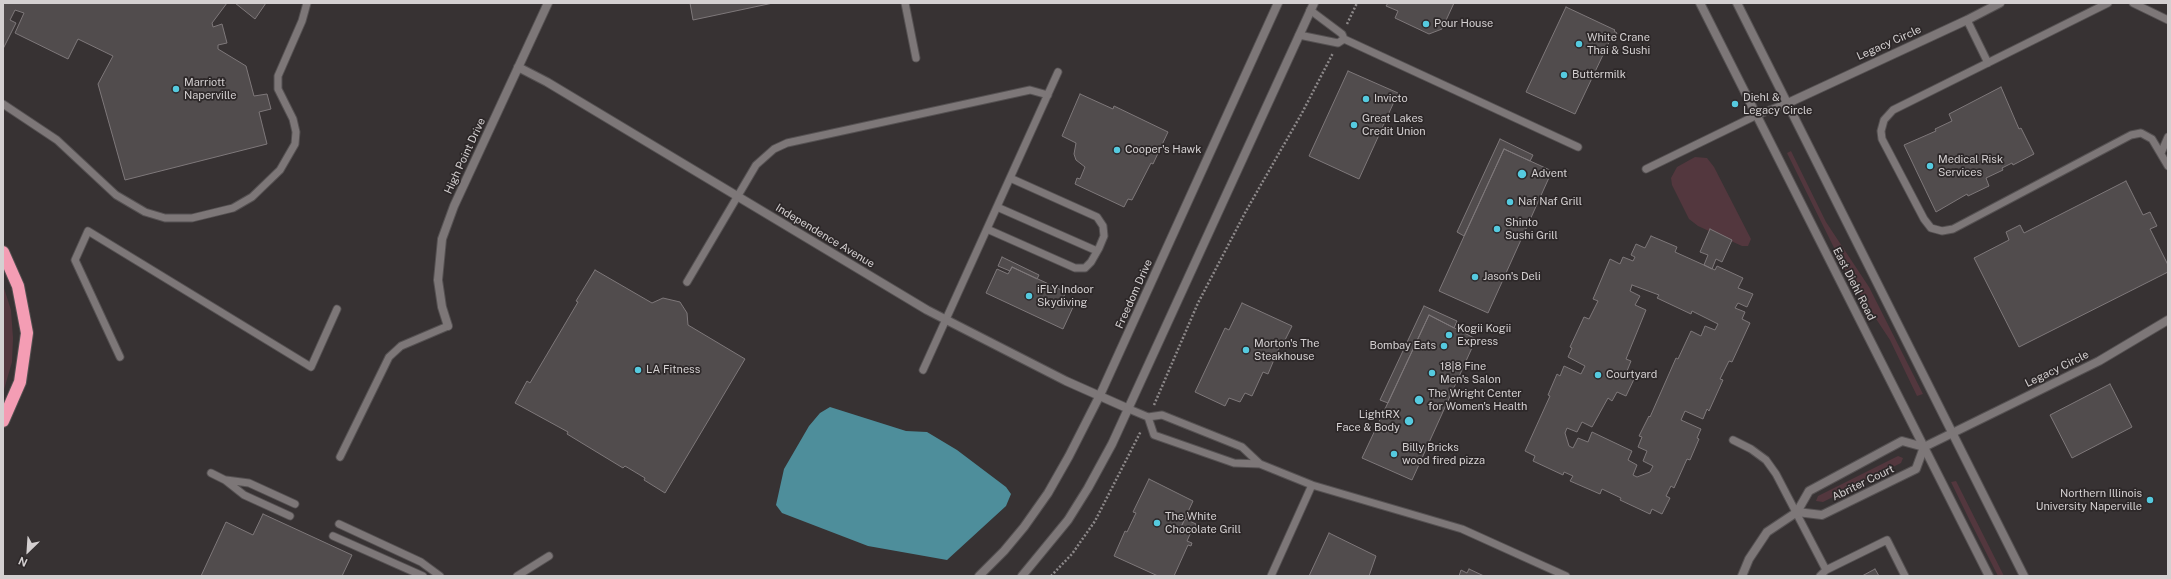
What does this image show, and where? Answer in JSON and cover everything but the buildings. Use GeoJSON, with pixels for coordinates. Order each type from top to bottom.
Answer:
{"type":"FeatureCollection","features":[{"type":"Feature","properties":{"kind":"highway"},"geometry":{"type":"LineString","coordinates":[[3,252],[18,286],[27,333],[20,382],[3,421]]}},
{"type":"Feature","properties":{"kind":"street","name":"High Point Drive"},"geometry":{"type":"LineString","coordinates":[[448,326],[442,307],[438,280],[442,239],[454,206],[548,3]]}},
{"type":"Feature","properties":{"kind":"street","name":"Freedom Drive"},"geometry":{"type":"LineString","coordinates":[[979,576],[1024,528],[1048,493],[1100,396],[1278,3]]}},
{"type":"Feature","properties":{"kind":"street","name":"East Diehl Road"},"geometry":{"type":"LineString","coordinates":[[1700,3],[1989,576]]}},
{"type":"Feature","properties":{"kind":"street","name":"East Diehl Road"},"geometry":{"type":"LineString","coordinates":[[1737,3],[2024,576]]}},
{"type":"Feature","properties":{"kind":"street","name":"Legacy Circle"},"geometry":{"type":"LineString","coordinates":[[1788,103],[1967,20],[2000,3]]}},
{"type":"Feature","properties":{"kind":"street"},"geometry":{"type":"LineString","coordinates":[[1022,576],[1044,551],[1072,513],[1088,488],[1129,409],[1312,7]]}},
{"type":"Feature","properties":{"kind":"street","name":"Independence Avenue"},"geometry":{"type":"LineString","coordinates":[[518,67],[540,77],[830,253],[946,320],[1066,381],[1129,409]]}},
{"type":"Feature","properties":{"kind":"street","name":"Legacy Circle"},"geometry":{"type":"LineString","coordinates":[[1953,433],[2099,361],[2168,320]]}},
{"type":"Feature","properties":{"kind":"street"},"geometry":{"type":"LineString","coordinates":[[1924,447],[1953,433]]}},
{"type":"Feature","properties":{"kind":"street","name":"Abriter Court"},"geometry":{"type":"LineString","coordinates":[[1742,576],[1749,559],[1767,532],[1797,512],[1809,491],[1902,441],[1924,447],[1916,469],[1822,515],[1797,512]]}},
{"type":"Feature","properties":{"kind":"lane"},"geometry":{"type":"LineString","coordinates":[[3,104],[57,140],[116,195],[145,212],[165,218],[192,218],[233,208],[252,197],[280,170],[287,162],[294,144],[296,132],[293,119],[278,89],[278,76],[302,22],[307,3]]}},
{"type":"Feature","properties":{"kind":"lane"},"geometry":{"type":"LineString","coordinates":[[905,3],[916,58]]}},
{"type":"Feature","properties":{"kind":"lane"},"geometry":{"type":"LineString","coordinates":[[2108,3],[1893,110],[1884,120],[1882,139],[1924,219],[1931,228],[1942,231],[1953,229],[2131,135],[2141,133],[2152,139],[2168,166]]}},
{"type":"Feature","properties":{"kind":"lane"},"geometry":{"type":"LineString","coordinates":[[2133,3],[2168,20]]}},
{"type":"Feature","properties":{"kind":"lane"},"geometry":{"type":"LineString","coordinates":[[1312,7],[1342,34],[1344,38],[1578,147]]}},
{"type":"Feature","properties":{"kind":"lane"},"geometry":{"type":"LineString","coordinates":[[1967,20],[1988,63]]}},
{"type":"Feature","properties":{"kind":"lane"},"geometry":{"type":"LineString","coordinates":[[1299,35],[1338,43],[1344,38]]}},
{"type":"Feature","properties":{"kind":"lane"},"geometry":{"type":"LineString","coordinates":[[923,370],[1058,72]]}},
{"type":"Feature","properties":{"kind":"lane"},"geometry":{"type":"LineString","coordinates":[[687,282],[756,165],[765,156],[787,143],[1030,90],[1048,95]]}},
{"type":"Feature","properties":{"kind":"lane"},"geometry":{"type":"LineString","coordinates":[[1646,169],[1757,115],[1788,103]]}},
{"type":"Feature","properties":{"kind":"lane"},"geometry":{"type":"LineString","coordinates":[[2161,153],[2168,137]]}},
{"type":"Feature","properties":{"kind":"lane"},"geometry":{"type":"LineString","coordinates":[[987,229],[1075,268],[1085,268],[1091,262],[1104,236],[1103,226],[1097,217],[1010,178]]}},
{"type":"Feature","properties":{"kind":"lane"},"geometry":{"type":"LineString","coordinates":[[997,207],[1097,251]]}},
{"type":"Feature","properties":{"kind":"lane"},"geometry":{"type":"LineString","coordinates":[[120,357],[75,260],[88,231],[311,366],[337,309]]}},
{"type":"Feature","properties":{"kind":"lane"},"geometry":{"type":"LineString","coordinates":[[340,457],[389,357],[401,346],[448,326]]}},
{"type":"Feature","properties":{"kind":"lane"},"geometry":{"type":"LineString","coordinates":[[1129,409],[1148,417],[1162,415],[1242,446],[1260,464]]}},
{"type":"Feature","properties":{"kind":"lane"},"geometry":{"type":"LineString","coordinates":[[1148,417],[1154,435],[1234,463],[1260,464],[1312,485],[1462,529],[1566,576]]}},
{"type":"Feature","properties":{"kind":"lane"},"geometry":{"type":"LineString","coordinates":[[1733,440],[1751,448],[1766,460],[1779,479],[1826,570]]}},
{"type":"Feature","properties":{"kind":"lane"},"geometry":{"type":"LineString","coordinates":[[211,473],[226,480],[244,495],[290,516]]}},
{"type":"Feature","properties":{"kind":"lane"},"geometry":{"type":"LineString","coordinates":[[226,480],[249,483],[295,504]]}},
{"type":"Feature","properties":{"kind":"lane"},"geometry":{"type":"LineString","coordinates":[[1271,576],[1312,485]]}},
{"type":"Feature","properties":{"kind":"lane"},"geometry":{"type":"LineString","coordinates":[[339,524],[421,562],[440,576]]}},
{"type":"Feature","properties":{"kind":"lane"},"geometry":{"type":"LineString","coordinates":[[333,536],[423,576]]}},
{"type":"Feature","properties":{"kind":"lane"},"geometry":{"type":"LineString","coordinates":[[1820,576],[1826,570],[1887,540],[1905,576]]}},
{"type":"Feature","properties":{"kind":"lane"},"geometry":{"type":"LineString","coordinates":[[518,576],[549,556]]}},
{"type":"Feature","properties":{"kind":"path"},"geometry":{"type":"LineString","coordinates":[[1346,27],[1357,3]]}},
{"type":"Feature","properties":{"kind":"path"},"geometry":{"type":"LineString","coordinates":[[1158,398],[1202,296],[1246,211],[1302,113],[1335,50]]}},
{"type":"Feature","properties":{"kind":"path"},"geometry":{"type":"LineString","coordinates":[[1051,576],[1072,554],[1095,520],[1134,443]]}},
{"type":"Feature","properties":{"kind":"shaded area"},"geometry":{"type":"Polygon","coordinates":[[[1791,151],[1826,222],[1869,287],[1923,394],[1917,396],[1890,340],[1849,278],[1787,153],[1791,151]]]}},
{"type":"Feature","properties":{"kind":"shaded area"},"geometry":{"type":"Polygon","coordinates":[[[1695,157],[1707,158],[1714,167],[1751,239],[1748,246],[1742,246],[1698,226],[1689,219],[1672,185],[1671,178],[1677,167],[1695,157]]]}},
{"type":"Feature","properties":{"kind":"shaded area"},"geometry":{"type":"Polygon","coordinates":[[[3,285],[11,310],[13,338],[12,362],[3,393],[3,285]]]}},
{"type":"Feature","properties":{"kind":"shaded area"},"geometry":{"type":"Polygon","coordinates":[[[1898,456],[1903,458],[1901,463],[1823,502],[1816,501],[1818,496],[1898,456]]]}},
{"type":"Feature","properties":{"kind":"shaded area"},"geometry":{"type":"Polygon","coordinates":[[[1956,481],[2004,576],[1998,576],[1970,521],[1951,482],[1956,481]]]}},
{"type":"Feature","properties":{"kind":"water"},"geometry":{"type":"Polygon","coordinates":[[[830,407],[906,431],[927,432],[957,450],[1006,487],[1011,494],[1006,506],[947,560],[868,546],[782,513],[776,505],[784,469],[809,426],[820,413],[830,407]]]}},
{"type":"Feature","properties":{"kind":"place","name":"Pour House"},"geometry":{"type":"Point","coordinates":[1426,24]}},
{"type":"Feature","properties":{"kind":"place","name":"White Crane Thai & Sushi"},"geometry":{"type":"Point","coordinates":[1579,44]}},
{"type":"Feature","properties":{"kind":"place","name":"Buttermilk"},"geometry":{"type":"Point","coordinates":[1564,75]}},
{"type":"Feature","properties":{"kind":"place","name":"Marriott Naperville"},"geometry":{"type":"Point","coordinates":[176,89]}},
{"type":"Feature","properties":{"kind":"place","name":"Invicto"},"geometry":{"type":"Point","coordinates":[1366,99]}},
{"type":"Feature","properties":{"kind":"place","name":"Diehl & Legacy Circle"},"geometry":{"type":"Point","coordinates":[1735,104]}},
{"type":"Feature","properties":{"kind":"place","name":"Great Lakes Credit Union"},"geometry":{"type":"Point","coordinates":[1354,125]}},
{"type":"Feature","properties":{"kind":"place","name":"Cooper's Hawk"},"geometry":{"type":"Point","coordinates":[1117,150]}},
{"type":"Feature","properties":{"kind":"place","name":"Medical Risk Services"},"geometry":{"type":"Point","coordinates":[1930,166]}},
{"type":"Feature","properties":{"kind":"place","name":"Advent"},"geometry":{"type":"Point","coordinates":[1522,174]}},
{"type":"Feature","properties":{"kind":"place","name":"Naf Naf Grill"},"geometry":{"type":"Point","coordinates":[1510,202]}},
{"type":"Feature","properties":{"kind":"place","name":"Shinto Sushi Grill"},"geometry":{"type":"Point","coordinates":[1497,229]}},
{"type":"Feature","properties":{"kind":"place","name":"Jason's Deli"},"geometry":{"type":"Point","coordinates":[1475,277]}},
{"type":"Feature","properties":{"kind":"place","name":"iFLY Indoor Skydiving"},"geometry":{"type":"Point","coordinates":[1029,296]}},
{"type":"Feature","properties":{"kind":"place","name":"Kogii Kogii Express"},"geometry":{"type":"Point","coordinates":[1449,335]}},
{"type":"Feature","properties":{"kind":"place","name":"Bombay Eats"},"geometry":{"type":"Point","coordinates":[1444,346]}},
{"type":"Feature","properties":{"kind":"place","name":"Morton's The Steakhouse"},"geometry":{"type":"Point","coordinates":[1246,350]}},
{"type":"Feature","properties":{"kind":"place","name":"LA Fitness"},"geometry":{"type":"Point","coordinates":[638,370]}},
{"type":"Feature","properties":{"kind":"place","name":"18|8 Fine Men's Salon"},"geometry":{"type":"Point","coordinates":[1432,373]}},
{"type":"Feature","properties":{"kind":"place","name":"Courtyard"},"geometry":{"type":"Point","coordinates":[1598,375]}},
{"type":"Feature","properties":{"kind":"place","name":"The Wright Center for Women's Health"},"geometry":{"type":"Point","coordinates":[1419,400]}},
{"type":"Feature","properties":{"kind":"place","name":"LightRX Face & Body"},"geometry":{"type":"Point","coordinates":[1409,421]}},
{"type":"Feature","properties":{"kind":"place","name":"Billy Bricks wood fired pizza"},"geometry":{"type":"Point","coordinates":[1394,454]}},
{"type":"Feature","properties":{"kind":"place","name":"Northern Illinois University Naperville"},"geometry":{"type":"Point","coordinates":[2150,500]}},
{"type":"Feature","properties":{"kind":"place","name":"The White Chocolate Grill"},"geometry":{"type":"Point","coordinates":[1157,523]}}]}
